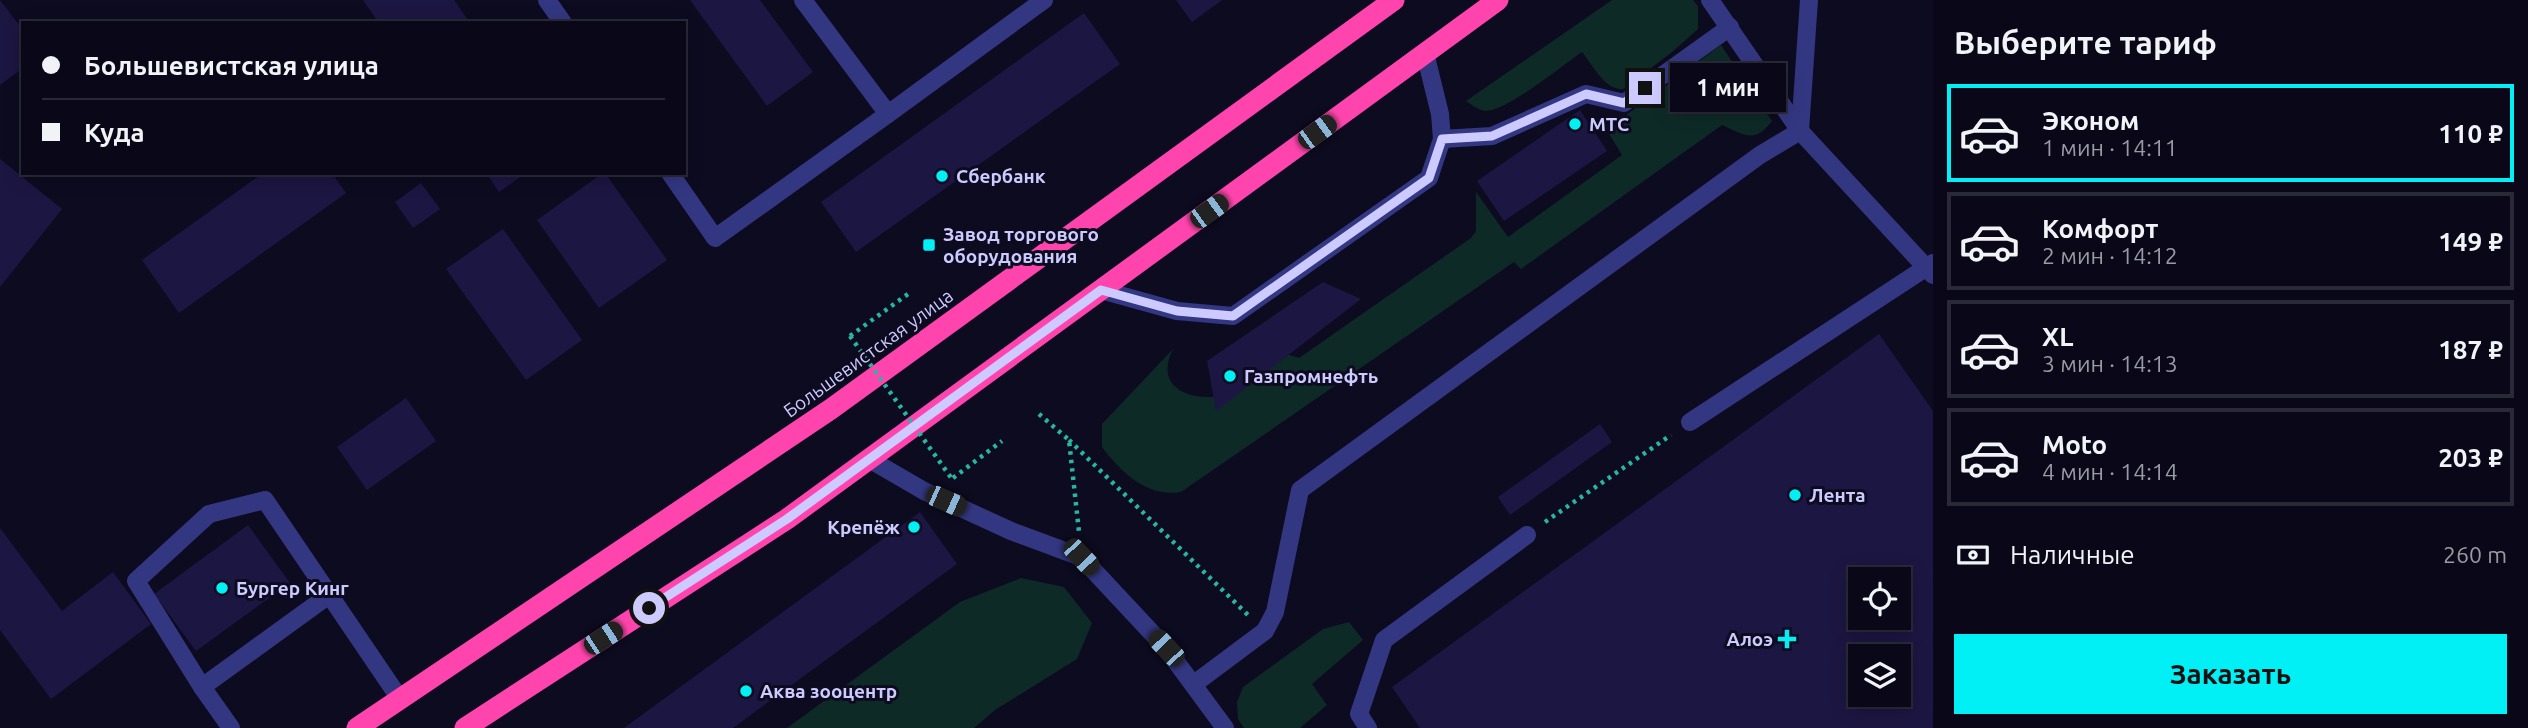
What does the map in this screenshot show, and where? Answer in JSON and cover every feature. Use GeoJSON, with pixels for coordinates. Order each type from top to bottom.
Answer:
{"type":"FeatureCollection","features":[{"type":"Feature","properties":{"kind":"highway","name":"Большевистская улица"},"geometry":{"type":"LineString","coordinates":[[358,728],[831,409],[1394,0]]}},
{"type":"Feature","properties":{"kind":"highway"},"geometry":{"type":"LineString","coordinates":[[465,728],[787,519],[1498,0]]}},
{"type":"Feature","properties":{"kind":"lane"},"geometry":{"type":"LineString","coordinates":[[547,0],[563,21]]}},
{"type":"Feature","properties":{"kind":"lane"},"geometry":{"type":"LineString","coordinates":[[803,0],[888,114]]}},
{"type":"Feature","properties":{"kind":"lane"},"geometry":{"type":"LineString","coordinates":[[671,175],[715,238],[1044,0]]}},
{"type":"Feature","properties":{"kind":"lane"},"geometry":{"type":"LineString","coordinates":[[1690,422],[1931,268],[1800,131],[1710,0]]}},
{"type":"Feature","properties":{"kind":"lane"},"geometry":{"type":"LineString","coordinates":[[1800,131],[1809,0]]}},
{"type":"Feature","properties":{"kind":"lane"},"geometry":{"type":"LineString","coordinates":[[1442,139],[1492,136],[1586,94],[1624,103],[1730,27]]}},
{"type":"Feature","properties":{"kind":"lane"},"geometry":{"type":"LineString","coordinates":[[1101,290],[1177,311],[1233,316],[1429,178],[1442,139],[1440,114],[1425,53]]}},
{"type":"Feature","properties":{"kind":"lane"},"geometry":{"type":"LineString","coordinates":[[1195,684],[1265,631],[1275,612],[1300,490],[1760,155],[1800,131]]}},
{"type":"Feature","properties":{"kind":"lane"},"geometry":{"type":"LineString","coordinates":[[869,459],[924,491],[1011,531],[1081,557],[1166,648],[1225,728]]}},
{"type":"Feature","properties":{"kind":"lane"},"geometry":{"type":"LineString","coordinates":[[232,728],[202,687],[136,581],[209,514],[265,500],[400,699]]}},
{"type":"Feature","properties":{"kind":"lane"},"geometry":{"type":"LineString","coordinates":[[1368,728],[1359,714],[1384,640],[1527,535]]}},
{"type":"Feature","properties":{"kind":"lane"},"geometry":{"type":"LineString","coordinates":[[202,687],[329,595]]}},
{"type":"Feature","properties":{"kind":"path"},"geometry":{"type":"LineString","coordinates":[[908,294],[850,337],[952,479],[1002,441]]}},
{"type":"Feature","properties":{"kind":"path"},"geometry":{"type":"LineString","coordinates":[[1038,414],[1069,440],[1265,631]]}},
{"type":"Feature","properties":{"kind":"path"},"geometry":{"type":"LineString","coordinates":[[1527,535],[1690,422]]}},
{"type":"Feature","properties":{"kind":"path"},"geometry":{"type":"LineString","coordinates":[[1069,440],[1081,557]]}},
{"type":"Feature","properties":{"kind":"green space"},"geometry":{"type":"Polygon","coordinates":[[[1612,0],[1693,0],[1698,6],[1698,29],[1623,89],[1605,81],[1582,52],[1507,104],[1486,111],[1466,101],[1612,0]]]}},
{"type":"Feature","properties":{"kind":"green space"},"geometry":{"type":"Polygon","coordinates":[[[1721,45],[1772,121],[1760,133],[1743,134],[1722,125],[1521,269],[1514,262],[1181,492],[1169,493],[1146,487],[1126,474],[1102,447],[1102,424],[1173,349],[1168,371],[1175,386],[1201,397],[1234,395],[1286,354],[1299,358],[1471,238],[1476,231],[1476,192],[1508,237],[1622,155],[1600,119],[1625,116],[1721,45]]]}},
{"type":"Feature","properties":{"kind":"green space"},"geometry":{"type":"Polygon","coordinates":[[[1021,578],[1064,587],[1092,623],[1077,659],[995,710],[974,728],[787,728],[960,602],[1021,578]]]}},
{"type":"Feature","properties":{"kind":"green space"},"geometry":{"type":"Polygon","coordinates":[[[1349,622],[1363,640],[1312,684],[1327,705],[1300,728],[1244,728],[1238,719],[1237,702],[1243,687],[1323,629],[1349,622]]]}},
{"type":"Feature","properties":{"kind":"building"},"geometry":{"type":"Polygon","coordinates":[[[0,0],[21,27],[21,69],[0,85],[0,0]]]}},
{"type":"Feature","properties":{"kind":"building"},"geometry":{"type":"Polygon","coordinates":[[[363,0],[454,0],[469,21],[378,21],[363,0]]]}},
{"type":"Feature","properties":{"kind":"building"},"geometry":{"type":"Polygon","coordinates":[[[690,0],[760,0],[813,72],[767,106],[690,0]]]}},
{"type":"Feature","properties":{"kind":"building"},"geometry":{"type":"Polygon","coordinates":[[[1176,0],[1222,0],[1192,22],[1176,0]]]}},
{"type":"Feature","properties":{"kind":"building"},"geometry":{"type":"Polygon","coordinates":[[[1084,13],[1120,64],[856,252],[821,202],[1084,13]]]}},
{"type":"Feature","properties":{"kind":"building"},"geometry":{"type":"Polygon","coordinates":[[[1580,110],[1607,151],[1504,221],[1477,181],[1580,110]]]}},
{"type":"Feature","properties":{"kind":"building"},"geometry":{"type":"Polygon","coordinates":[[[0,159],[62,209],[0,287],[0,159]]]}},
{"type":"Feature","properties":{"kind":"building"},"geometry":{"type":"Polygon","coordinates":[[[260,175],[333,175],[346,193],[179,313],[142,260],[260,175]]]}},
{"type":"Feature","properties":{"kind":"building"},"geometry":{"type":"Polygon","coordinates":[[[487,175],[523,175],[499,192],[487,175]]]}},
{"type":"Feature","properties":{"kind":"building"},"geometry":{"type":"Polygon","coordinates":[[[600,175],[606,175],[667,260],[599,308],[537,220],[600,175]]]}},
{"type":"Feature","properties":{"kind":"building"},"geometry":{"type":"Polygon","coordinates":[[[421,183],[440,209],[413,228],[395,202],[421,183]]]}},
{"type":"Feature","properties":{"kind":"building"},"geometry":{"type":"Polygon","coordinates":[[[503,229],[582,340],[526,380],[446,269],[503,229]]]}},
{"type":"Feature","properties":{"kind":"building"},"geometry":{"type":"Polygon","coordinates":[[[1323,282],[1361,299],[1216,411],[1207,361],[1323,282]]]}},
{"type":"Feature","properties":{"kind":"building","name":"Лента"},"geometry":{"type":"Polygon","coordinates":[[[1879,334],[1933,411],[1933,728],[1420,728],[1392,687],[1879,334]]]}},
{"type":"Feature","properties":{"kind":"building"},"geometry":{"type":"Polygon","coordinates":[[[406,398],[436,441],[367,490],[337,447],[406,398]]]}},
{"type":"Feature","properties":{"kind":"building"},"geometry":{"type":"Polygon","coordinates":[[[1600,424],[1612,442],[1510,515],[1498,497],[1600,424]]]}},
{"type":"Feature","properties":{"kind":"building"},"geometry":{"type":"Polygon","coordinates":[[[920,512],[957,564],[733,728],[624,728],[920,512]]]}},
{"type":"Feature","properties":{"kind":"building","name":"Бургер Кинг"},"geometry":{"type":"Polygon","coordinates":[[[248,525],[290,583],[196,651],[154,594],[248,525]]]}},
{"type":"Feature","properties":{"kind":"building"},"geometry":{"type":"Polygon","coordinates":[[[0,528],[62,611],[113,572],[151,624],[51,699],[0,630],[0,528]]]}},
{"type":"Feature","properties":{"kind":"place","name":"МТС"},"geometry":{"type":"Point","coordinates":[1575,124]}},
{"type":"Feature","properties":{"kind":"place","name":"Сбербанк"},"geometry":{"type":"Point","coordinates":[942,176]}},
{"type":"Feature","properties":{"kind":"place","name":"Завод торгового оборудования"},"geometry":{"type":"Point","coordinates":[929,245]}},
{"type":"Feature","properties":{"kind":"place","name":"Газпромнефть"},"geometry":{"type":"Point","coordinates":[1230,376]}},
{"type":"Feature","properties":{"kind":"place","name":"Лента"},"geometry":{"type":"Point","coordinates":[1795,495]}},
{"type":"Feature","properties":{"kind":"place","name":"Крепёж"},"geometry":{"type":"Point","coordinates":[914,527]}},
{"type":"Feature","properties":{"kind":"place","name":"Бургер Кинг"},"geometry":{"type":"Point","coordinates":[222,588]}},
{"type":"Feature","properties":{"kind":"place","name":"Алоэ"},"geometry":{"type":"Point","coordinates":[1787,639]}},
{"type":"Feature","properties":{"kind":"place","name":"Аква зооцентр"},"geometry":{"type":"Point","coordinates":[746,691]}},
{"type":"Feature","properties":{"kind":"route"},"geometry":{"type":"LineString","coordinates":[[649,608],[787,519],[1101,290],[1177,311],[1233,316],[1429,178],[1442,139],[1492,136],[1586,94],[1624,103],[1645,88]]}}]}
